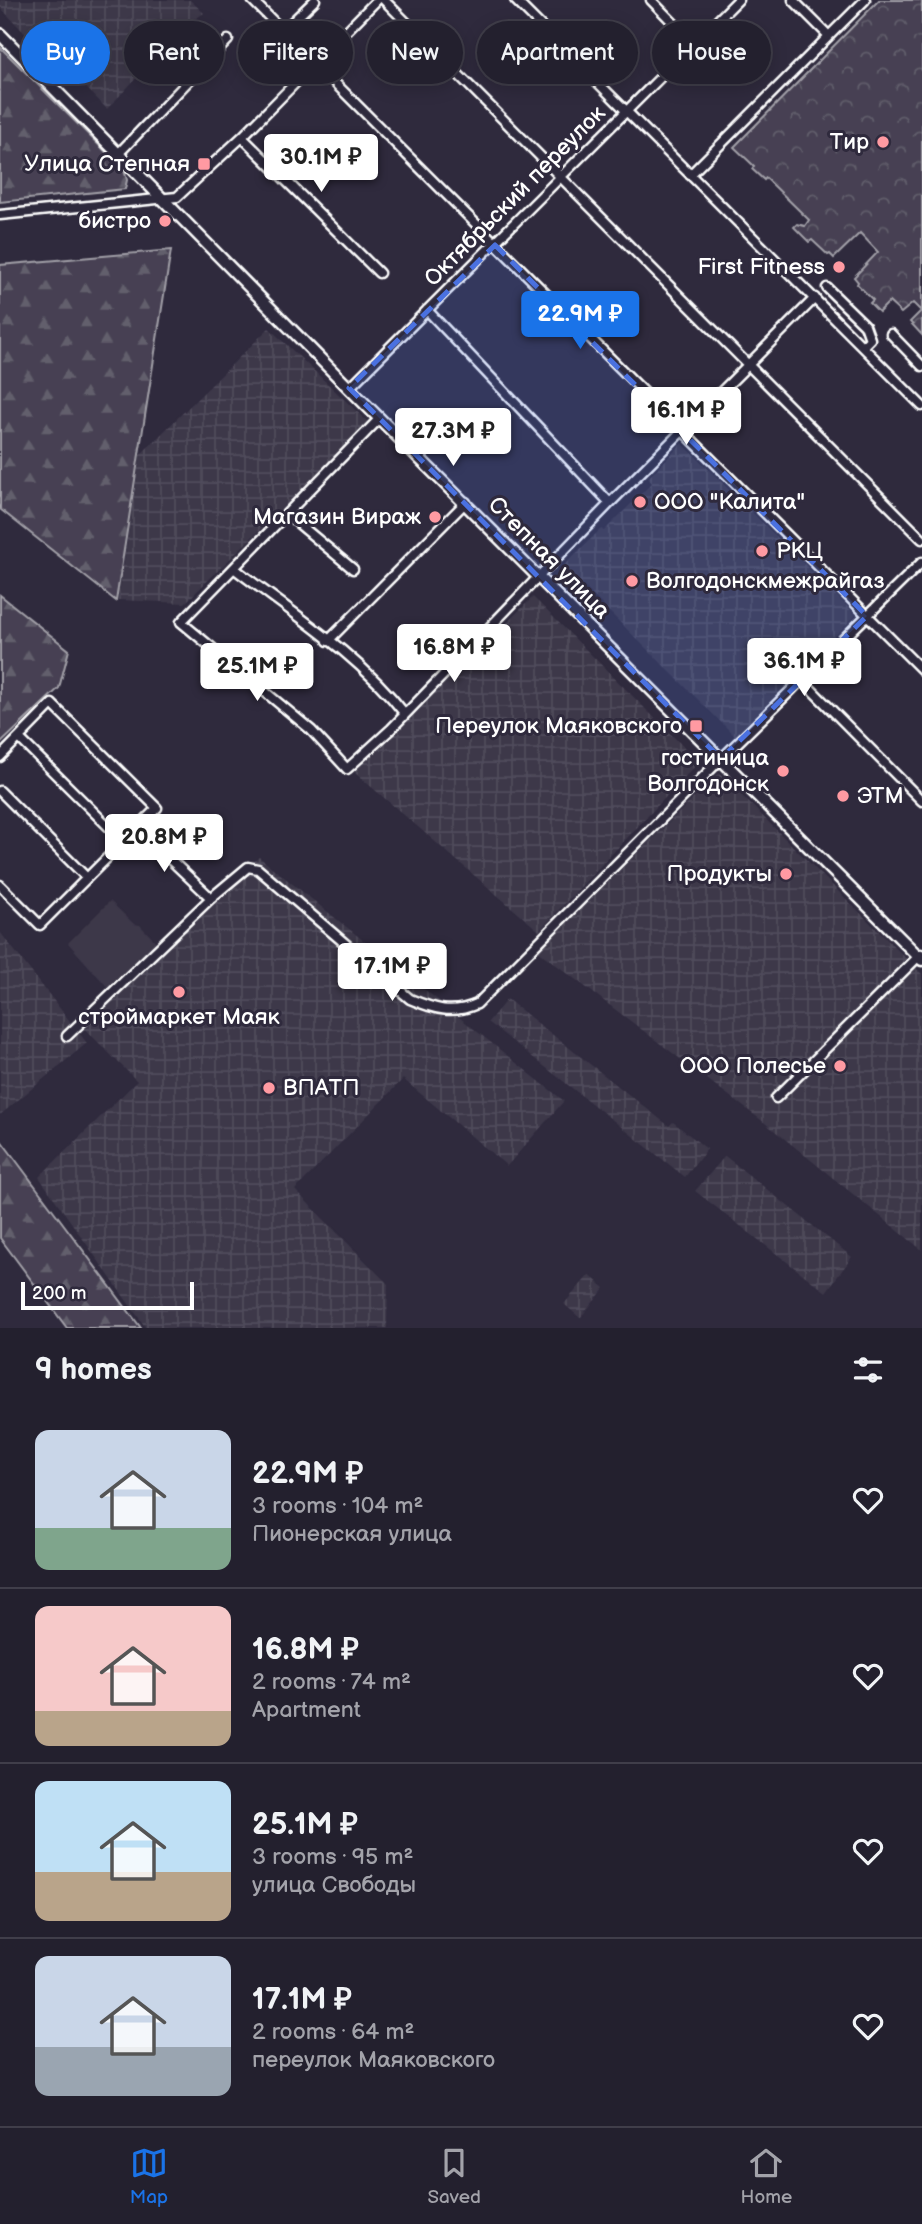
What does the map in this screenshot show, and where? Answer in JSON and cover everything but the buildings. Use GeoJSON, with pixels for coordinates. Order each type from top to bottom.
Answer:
{"type":"FeatureCollection","features":[{"type":"Feature","properties":{"kind":"main road","name":"Степная улица"},"geometry":{"type":"LineString","coordinates":[[0,34],[349,388],[921,957]]}},
{"type":"Feature","properties":{"kind":"street"},"geometry":{"type":"LineString","coordinates":[[252,0],[272,21]]}},
{"type":"Feature","properties":{"kind":"street"},"geometry":{"type":"LineString","coordinates":[[294,21],[315,0]]}},
{"type":"Feature","properties":{"kind":"street"},"geometry":{"type":"LineString","coordinates":[[353,25],[377,0]]}},
{"type":"Feature","properties":{"kind":"street"},"geometry":{"type":"LineString","coordinates":[[384,0],[922,539]]}},
{"type":"Feature","properties":{"kind":"street"},"geometry":{"type":"LineString","coordinates":[[514,0],[922,406]]}},
{"type":"Feature","properties":{"kind":"street"},"geometry":{"type":"LineString","coordinates":[[651,0],[672,21]]}},
{"type":"Feature","properties":{"kind":"street","name":"Октябрьский переулок"},"geometry":{"type":"LineString","coordinates":[[716,21],[737,0]]}},
{"type":"Feature","properties":{"kind":"street"},"geometry":{"type":"LineString","coordinates":[[793,0],[829,36]]}},
{"type":"Feature","properties":{"kind":"street"},"geometry":{"type":"LineString","coordinates":[[690,175],[865,0]]}},
{"type":"Feature","properties":{"kind":"street"},"geometry":{"type":"LineString","coordinates":[[118,154],[228,40]]}},
{"type":"Feature","properties":{"kind":"street"},"geometry":{"type":"LineString","coordinates":[[0,215],[177,197],[295,84]]}},
{"type":"Feature","properties":{"kind":"street"},"geometry":{"type":"LineString","coordinates":[[335,84],[922,670]]}},
{"type":"Feature","properties":{"kind":"street","name":"Октябрьский переулок"},"geometry":{"type":"LineString","coordinates":[[349,388],[654,84]]}},
{"type":"Feature","properties":{"kind":"street"},"geometry":{"type":"LineString","coordinates":[[242,137],[379,272]]}},
{"type":"Feature","properties":{"kind":"street"},"geometry":{"type":"LineString","coordinates":[[827,288],[865,326],[870,339],[863,346]]}},
{"type":"Feature","properties":{"kind":"street"},"geometry":{"type":"LineString","coordinates":[[380,418],[181,622],[311,730],[347,769],[405,715],[610,503],[815,298]]}},
{"type":"Feature","properties":{"kind":"street"},"geometry":{"type":"LineString","coordinates":[[427,310],[610,503]]}},
{"type":"Feature","properties":{"kind":"street"},"geometry":{"type":"LineString","coordinates":[[891,334],[922,366]]}},
{"type":"Feature","properties":{"kind":"street"},"geometry":{"type":"LineString","coordinates":[[328,641],[466,502]]}},
{"type":"Feature","properties":{"kind":"street"},"geometry":{"type":"LineString","coordinates":[[287,514],[353,569]]}},
{"type":"Feature","properties":{"kind":"street"},"geometry":{"type":"LineString","coordinates":[[67,1036],[247,867],[258,869],[410,999],[441,1010],[466,1009],[477,1004],[922,562]]}},
{"type":"Feature","properties":{"kind":"street"},"geometry":{"type":"LineString","coordinates":[[234,569],[328,641],[390,695],[405,715]]}},
{"type":"Feature","properties":{"kind":"street"},"geometry":{"type":"LineString","coordinates":[[802,680],[922,801]]}},
{"type":"Feature","properties":{"kind":"street"},"geometry":{"type":"LineString","coordinates":[[0,757],[52,704],[157,808],[40,925],[0,885]]}},
{"type":"Feature","properties":{"kind":"street"},"geometry":{"type":"LineString","coordinates":[[19,738],[123,841]]}},
{"type":"Feature","properties":{"kind":"street"},"geometry":{"type":"LineString","coordinates":[[0,791],[87,878]]}},
{"type":"Feature","properties":{"kind":"street"},"geometry":{"type":"LineString","coordinates":[[136,828],[211,898]]}},
{"type":"Feature","properties":{"kind":"street"},"geometry":{"type":"LineString","coordinates":[[776,1098],[921,957]]}},
{"type":"Feature","properties":{"kind":"highlighted area"},"geometry":{"type":"Polygon","coordinates":[[[495,245],[867,616],[721,759],[349,388],[495,245]]]}},
{"type":"Feature","properties":{"kind":"shaded area"},"geometry":{"type":"Polygon","coordinates":[[[0,0],[190,0],[204,13],[192,21],[124,21],[124,84],[131,84],[107,109],[83,84],[110,84],[110,21],[21,21],[21,29],[0,7],[0,0]]]}},
{"type":"Feature","properties":{"kind":"shaded area"},"geometry":{"type":"Polygon","coordinates":[[[269,328],[369,423],[185,603],[118,600],[140,455],[269,328]]]}},
{"type":"Feature","properties":{"kind":"shaded area"},"geometry":{"type":"Polygon","coordinates":[[[682,443],[856,615],[735,736],[563,566],[601,529],[604,531],[652,483],[648,478],[682,443]]]}},
{"type":"Feature","properties":{"kind":"shaded area"},"geometry":{"type":"Polygon","coordinates":[[[533,597],[699,762],[539,931],[354,772],[533,597]]]}},
{"type":"Feature","properties":{"kind":"shaded area"},"geometry":{"type":"Polygon","coordinates":[[[719,773],[922,974],[922,1250],[765,1123],[538,951],[719,773]]]}},
{"type":"Feature","properties":{"kind":"shaded area"},"geometry":{"type":"Polygon","coordinates":[[[259,857],[564,1101],[507,1166],[403,1079],[295,1190],[388,1284],[387,1328],[146,1328],[39,1177],[137,1081],[83,1027],[259,857]]]}},
{"type":"Feature","properties":{"kind":"shaded area"},"geometry":{"type":"Polygon","coordinates":[[[110,901],[134,924],[140,925],[159,945],[111,991],[68,943],[110,901]]]}},
{"type":"Feature","properties":{"kind":"shaded area"},"geometry":{"type":"Polygon","coordinates":[[[0,932],[87,1043],[0,1115],[0,932]]]}},
{"type":"Feature","properties":{"kind":"shaded area"},"geometry":{"type":"Polygon","coordinates":[[[507,999],[669,1126],[673,1122],[707,1149],[685,1177],[488,1022],[507,999]]]}},
{"type":"Feature","properties":{"kind":"shaded area"},"geometry":{"type":"Polygon","coordinates":[[[725,1156],[852,1257],[826,1292],[695,1191],[725,1156]]]}},
{"type":"Feature","properties":{"kind":"shaded area"},"geometry":{"type":"Polygon","coordinates":[[[589,1275],[605,1288],[580,1318],[564,1304],[589,1275]]]}},
{"type":"Feature","properties":{"kind":"green space"},"geometry":{"type":"Polygon","coordinates":[[[879,0],[922,0],[922,335],[910,322],[921,311],[913,303],[901,313],[889,302],[879,312],[870,303],[873,300],[857,284],[854,277],[878,252],[860,233],[834,258],[828,255],[794,227],[797,224],[805,226],[809,220],[766,178],[764,180],[752,169],[754,166],[734,147],[879,0]]]}},
{"type":"Feature","properties":{"kind":"green space"},"geometry":{"type":"Polygon","coordinates":[[[0,47],[21,68],[21,84],[37,84],[124,170],[127,180],[125,189],[0,202],[0,47]]]}},
{"type":"Feature","properties":{"kind":"green space"},"geometry":{"type":"Polygon","coordinates":[[[171,250],[116,601],[0,509],[0,265],[171,250]]]}},
{"type":"Feature","properties":{"kind":"green space"},"geometry":{"type":"Polygon","coordinates":[[[0,595],[69,650],[59,688],[0,744],[0,595]]]}},
{"type":"Feature","properties":{"kind":"green space"},"geometry":{"type":"Polygon","coordinates":[[[0,1139],[141,1328],[67,1328],[0,1238],[0,1139]]]}},
{"type":"Feature","properties":{"kind":"place","name":"Тир"},"geometry":{"type":"Point","coordinates":[883,142]}},
{"type":"Feature","properties":{"kind":"place","name":"Улица Степная"},"geometry":{"type":"Point","coordinates":[204,164]}},
{"type":"Feature","properties":{"kind":"place","name":"бистро"},"geometry":{"type":"Point","coordinates":[165,221]}},
{"type":"Feature","properties":{"kind":"place","name":"First Fitness"},"geometry":{"type":"Point","coordinates":[839,267]}},
{"type":"Feature","properties":{"kind":"place","name":"ООО \"Калита\""},"geometry":{"type":"Point","coordinates":[640,502]}},
{"type":"Feature","properties":{"kind":"place","name":"Магазин Вираж"},"geometry":{"type":"Point","coordinates":[435,517]}},
{"type":"Feature","properties":{"kind":"place","name":"РКЦ"},"geometry":{"type":"Point","coordinates":[762,551]}},
{"type":"Feature","properties":{"kind":"place","name":"Волгодонскмежрайгаз"},"geometry":{"type":"Point","coordinates":[632,581]}},
{"type":"Feature","properties":{"kind":"place","name":"Переулок Маяковского"},"geometry":{"type":"Point","coordinates":[696,726]}},
{"type":"Feature","properties":{"kind":"place","name":"гостиница Волгодонск"},"geometry":{"type":"Point","coordinates":[783,771]}},
{"type":"Feature","properties":{"kind":"place","name":"ЭТМ"},"geometry":{"type":"Point","coordinates":[843,796]}},
{"type":"Feature","properties":{"kind":"place","name":"Продукты"},"geometry":{"type":"Point","coordinates":[786,874]}},
{"type":"Feature","properties":{"kind":"place","name":"строймаркет Маяк"},"geometry":{"type":"Point","coordinates":[179,992]}},
{"type":"Feature","properties":{"kind":"place","name":"ООО Полесье"},"geometry":{"type":"Point","coordinates":[840,1066]}},
{"type":"Feature","properties":{"kind":"place","name":"ВПАТП"},"geometry":{"type":"Point","coordinates":[269,1088]}}]}
